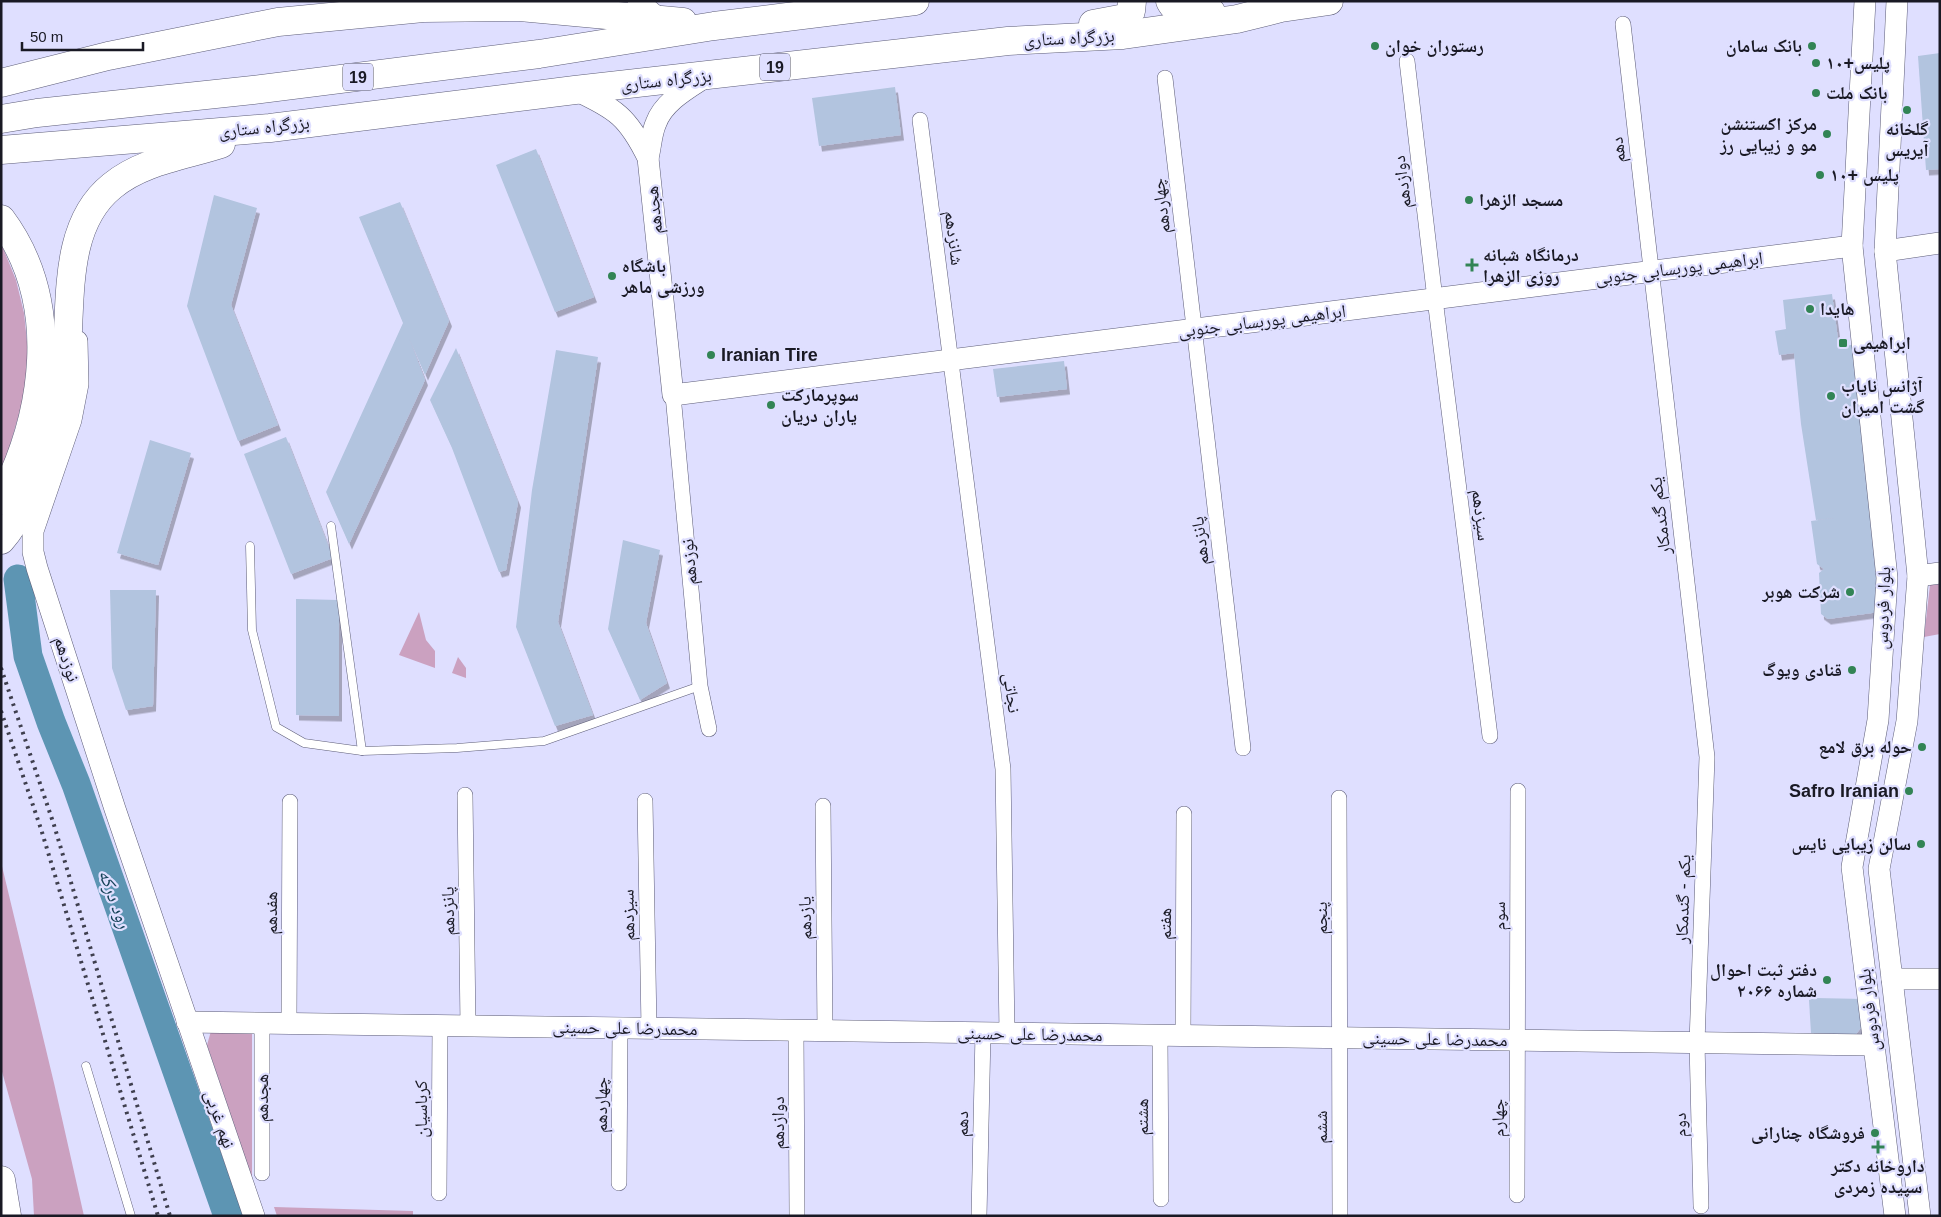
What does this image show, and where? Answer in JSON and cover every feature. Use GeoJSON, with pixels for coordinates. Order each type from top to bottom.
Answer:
{"type":"FeatureCollection","features":[{"type":"Feature","properties":{"kind":"highway","name":"19"},"geometry":{"type":"LineString","coordinates":[[1,119],[37,113],[253,90],[519,56],[714,26],[915,1]]}},
{"type":"Feature","properties":{"kind":"highway"},"geometry":{"type":"LineString","coordinates":[[1008,41],[1125,18],[1131,11],[1132,1]]}},
{"type":"Feature","properties":{"kind":"highway"},"geometry":{"type":"LineString","coordinates":[[1170,1],[1172,6],[1178,11],[1186,13],[1281,8]]}},
{"type":"Feature","properties":{"kind":"highway","name":"بزرگراه ستاری"},"geometry":{"type":"LineString","coordinates":[[1,150],[270,128],[575,90],[1008,41],[1123,35],[1237,19],[1281,8],[1329,1]]}},
{"type":"Feature","properties":{"kind":"highway","name":"19"},"geometry":{"type":"LineString","coordinates":[[1,83],[108,56],[278,22],[423,8],[520,7],[648,10],[714,26]]}},
{"type":"Feature","properties":{"kind":"highway"},"geometry":{"type":"LineString","coordinates":[[3,538],[29,491],[43,455],[60,398],[66,361],[74,260],[81,231],[92,207],[111,186],[130,174],[160,161],[270,128]]}},
{"type":"Feature","properties":{"kind":"highway"},"geometry":{"type":"LineString","coordinates":[[1,219],[18,246],[30,272],[37,298],[42,356],[39,394],[30,433],[11,483],[1,501]]}},
{"type":"Feature","properties":{"kind":"highway"},"geometry":{"type":"LineString","coordinates":[[1,1180],[7,1216]]}},
{"type":"Feature","properties":{"kind":"street","name":"بلوار فردوس"},"geometry":{"type":"LineString","coordinates":[[1862,5],[1852,246],[1887,578],[1878,720],[1852,867],[1895,1216]]}},
{"type":"Feature","properties":{"kind":"street","name":"بلوار فردوس"},"geometry":{"type":"LineString","coordinates":[[1899,6],[1885,251],[1918,576],[1907,721],[1879,869],[1920,1216]]}},
{"type":"Feature","properties":{"kind":"street","name":"دهم"},"geometry":{"type":"LineString","coordinates":[[1623,24],[1651,272]]}},
{"type":"Feature","properties":{"kind":"street","name":"دوازدهم"},"geometry":{"type":"LineString","coordinates":[[1407,61],[1435,299]]}},
{"type":"Feature","properties":{"kind":"street"},"geometry":{"type":"LineString","coordinates":[[648,158],[656,123],[665,107],[685,90],[709,75]]}},
{"type":"Feature","properties":{"kind":"street","name":"چهاردهم"},"geometry":{"type":"LineString","coordinates":[[1165,78],[1194,329]]}},
{"type":"Feature","properties":{"kind":"street","name":"هجدهم"},"geometry":{"type":"LineString","coordinates":[[575,90],[606,104],[626,121],[636,134],[648,158],[673,395]]}},
{"type":"Feature","properties":{"kind":"street","name":"شانزدهم"},"geometry":{"type":"LineString","coordinates":[[920,120],[951,360]]}},
{"type":"Feature","properties":{"kind":"street"},"geometry":{"type":"LineString","coordinates":[[1885,251],[1940,243]]}},
{"type":"Feature","properties":{"kind":"street","name":"ابراهیمی پوربسابی جنوبی"},"geometry":{"type":"LineString","coordinates":[[673,395],[1852,246]]}},
{"type":"Feature","properties":{"kind":"street","name":"یکم گندمکار"},"geometry":{"type":"LineString","coordinates":[[1651,272],[1707,757]]}},
{"type":"Feature","properties":{"kind":"street","name":"نوزدهم"},"geometry":{"type":"LineString","coordinates":[[72,289],[79,359],[78,384],[71,420],[33,531],[33,552],[115,810],[187,1022]]}},
{"type":"Feature","properties":{"kind":"street","name":"سیزدهم"},"geometry":{"type":"LineString","coordinates":[[1435,299],[1490,736]]}},
{"type":"Feature","properties":{"kind":"street","name":"پانزدهم"},"geometry":{"type":"LineString","coordinates":[[1194,329],[1243,748]]}},
{"type":"Feature","properties":{"kind":"street","name":"نجاتی"},"geometry":{"type":"LineString","coordinates":[[951,360],[1003,769],[1007,1033]]}},
{"type":"Feature","properties":{"kind":"street","name":"نوزدهم"},"geometry":{"type":"LineString","coordinates":[[673,395],[700,686],[708,729]]}},
{"type":"Feature","properties":{"kind":"street"},"geometry":{"type":"LineString","coordinates":[[1918,576],[1940,573]]}},
{"type":"Feature","properties":{"kind":"street","name":"یکم - گندمکار"},"geometry":{"type":"LineString","coordinates":[[1697,1043],[1707,757]]}},
{"type":"Feature","properties":{"kind":"street","name":"سوم"},"geometry":{"type":"LineString","coordinates":[[1518,791],[1518,1040]]}},
{"type":"Feature","properties":{"kind":"street","name":"پانزدهم"},"geometry":{"type":"LineString","coordinates":[[465,795],[468,1026]]}},
{"type":"Feature","properties":{"kind":"street","name":"پنجم"},"geometry":{"type":"LineString","coordinates":[[1339,798],[1340,1038]]}},
{"type":"Feature","properties":{"kind":"street","name":"سیزدهم"},"geometry":{"type":"LineString","coordinates":[[646,801],[649,1028]]}},
{"type":"Feature","properties":{"kind":"street","name":"هفدهم"},"geometry":{"type":"LineString","coordinates":[[289,1023],[290,802]]}},
{"type":"Feature","properties":{"kind":"street","name":"یازدهم"},"geometry":{"type":"LineString","coordinates":[[823,806],[825,1031]]}},
{"type":"Feature","properties":{"kind":"street","name":"هفتم"},"geometry":{"type":"LineString","coordinates":[[1183,1036],[1184,814]]}},
{"type":"Feature","properties":{"kind":"street"},"geometry":{"type":"LineString","coordinates":[[1892,979],[1940,979]]}},
{"type":"Feature","properties":{"kind":"street","name":"محمدرضا علی حسینی"},"geometry":{"type":"LineString","coordinates":[[187,1022],[1873,1046]]}},
{"type":"Feature","properties":{"kind":"street","name":"نهم غربی"},"geometry":{"type":"LineString","coordinates":[[187,1022],[254,1216]]}},
{"type":"Feature","properties":{"kind":"street","name":"هجدهم"},"geometry":{"type":"LineString","coordinates":[[262,1023],[262,1173]]}},
{"type":"Feature","properties":{"kind":"street","name":"کرباسیان"},"geometry":{"type":"LineString","coordinates":[[440,1025],[440,1193]]}},
{"type":"Feature","properties":{"kind":"street","name":"چهاردهم"},"geometry":{"type":"LineString","coordinates":[[619,1183],[620,1028]]}},
{"type":"Feature","properties":{"kind":"street","name":"دوازدهم"},"geometry":{"type":"LineString","coordinates":[[796,1030],[797,1216]]}},
{"type":"Feature","properties":{"kind":"street","name":"دهم"},"geometry":{"type":"LineString","coordinates":[[979,1216],[983,1033]]}},
{"type":"Feature","properties":{"kind":"street","name":"هشتم"},"geometry":{"type":"LineString","coordinates":[[1160,1035],[1161,1199]]}},
{"type":"Feature","properties":{"kind":"street","name":"ششم"},"geometry":{"type":"LineString","coordinates":[[1340,1038],[1340,1216]]}},
{"type":"Feature","properties":{"kind":"street","name":"چهارم"},"geometry":{"type":"LineString","coordinates":[[1517,1195],[1518,1040]]}},
{"type":"Feature","properties":{"kind":"street","name":"دوم"},"geometry":{"type":"LineString","coordinates":[[1697,1043],[1701,1206]]}},
{"type":"Feature","properties":{"kind":"lane"},"geometry":{"type":"LineString","coordinates":[[331,526],[362,751]]}},
{"type":"Feature","properties":{"kind":"lane"},"geometry":{"type":"LineString","coordinates":[[250,546],[252,630],[276,727],[304,743],[362,751],[457,748],[544,741],[700,686]]}},
{"type":"Feature","properties":{"kind":"lane"},"geometry":{"type":"LineString","coordinates":[[86,1066],[131,1216]]}},
{"type":"Feature","properties":{"kind":"shaded area"},"geometry":{"type":"Polygon","coordinates":[[[1,243],[16,280],[24,313],[28,352],[25,393],[1,477],[1,243]]]}},
{"type":"Feature","properties":{"kind":"shaded area"},"geometry":{"type":"Polygon","coordinates":[[[1940,584],[1940,634],[1924,637],[1930,585],[1940,584]]]}},
{"type":"Feature","properties":{"kind":"shaded area"},"geometry":{"type":"Polygon","coordinates":[[[419,612],[426,640],[435,651],[435,668],[399,655],[419,612]]]}},
{"type":"Feature","properties":{"kind":"shaded area"},"geometry":{"type":"Polygon","coordinates":[[[458,657],[466,668],[466,678],[452,673],[458,657]]]}},
{"type":"Feature","properties":{"kind":"shaded area"},"geometry":{"type":"Polygon","coordinates":[[[1,862],[84,1216],[34,1216],[32,1179],[1,1068],[1,862]]]}},
{"type":"Feature","properties":{"kind":"shaded area"},"geometry":{"type":"Polygon","coordinates":[[[252,1028],[252,1178],[207,1045],[211,1031],[252,1028]]]}},
{"type":"Feature","properties":{"kind":"shaded area"},"geometry":{"type":"Polygon","coordinates":[[[274,1207],[413,1211],[413,1216],[277,1216],[274,1207]]]}},
{"type":"Feature","properties":{"kind":"building"},"geometry":{"type":"Polygon","coordinates":[[[1940,53],[1940,169],[1926,170],[1918,56],[1940,53]]]}},
{"type":"Feature","properties":{"kind":"building"},"geometry":{"type":"Polygon","coordinates":[[[895,87],[901,135],[819,146],[812,98],[895,87]]]}},
{"type":"Feature","properties":{"kind":"building"},"geometry":{"type":"Polygon","coordinates":[[[536,149],[594,297],[555,312],[496,165],[536,149]]]}},
{"type":"Feature","properties":{"kind":"building"},"geometry":{"type":"Polygon","coordinates":[[[214,195],[257,208],[231,305],[278,425],[238,441],[187,306],[214,195]]]}},
{"type":"Feature","properties":{"kind":"building"},"geometry":{"type":"Polygon","coordinates":[[[400,202],[449,321],[425,375],[409,338],[425,380],[349,544],[326,492],[403,323],[359,217],[400,202]]]}},
{"type":"Feature","properties":{"kind":"building"},"geometry":{"type":"Polygon","coordinates":[[[1832,294],[1839,347],[1857,344],[1879,612],[1828,619],[1821,614],[1819,573],[1824,569],[1817,564],[1811,521],[1834,518],[1816,520],[1801,424],[1794,353],[1779,355],[1775,331],[1786,329],[1783,300],[1832,294]]]}},
{"type":"Feature","properties":{"kind":"building"},"geometry":{"type":"Polygon","coordinates":[[[456,348],[518,502],[506,570],[499,572],[452,448],[430,400],[456,348]]]}},
{"type":"Feature","properties":{"kind":"building"},"geometry":{"type":"Polygon","coordinates":[[[556,350],[598,357],[558,622],[593,715],[555,726],[516,627],[532,490],[556,350]]]}},
{"type":"Feature","properties":{"kind":"building"},"geometry":{"type":"Polygon","coordinates":[[[1064,361],[1067,389],[997,397],[993,369],[1064,361]]]}},
{"type":"Feature","properties":{"kind":"building"},"geometry":{"type":"Polygon","coordinates":[[[286,437],[333,558],[291,574],[244,454],[286,437]]]}},
{"type":"Feature","properties":{"kind":"building"},"geometry":{"type":"Polygon","coordinates":[[[150,440],[191,453],[158,565],[117,553],[150,440]]]}},
{"type":"Feature","properties":{"kind":"building"},"geometry":{"type":"Polygon","coordinates":[[[623,540],[660,550],[646,623],[667,683],[640,700],[608,629],[623,540]]]}},
{"type":"Feature","properties":{"kind":"building"},"geometry":{"type":"Polygon","coordinates":[[[110,590],[156,590],[153,706],[126,710],[112,668],[110,590]]]}},
{"type":"Feature","properties":{"kind":"building"},"geometry":{"type":"Polygon","coordinates":[[[296,599],[339,600],[339,716],[296,715],[296,599]]]}},
{"type":"Feature","properties":{"kind":"building"},"geometry":{"type":"Polygon","coordinates":[[[1815,998],[1864,999],[1864,1024],[1856,1034],[1811,1033],[1809,1000],[1815,998]]]}},
{"type":"Feature","properties":{"kind":"waterway","name":"رود درکه"},"geometry":{"type":"LineString","coordinates":[[18,579],[28,656],[51,722],[76,784],[228,1216]]}},
{"type":"Feature","properties":{"kind":"railway"},"geometry":{"type":"LineString","coordinates":[[1,668],[54,825],[170,1216]]}},
{"type":"Feature","properties":{"kind":"railway"},"geometry":{"type":"LineString","coordinates":[[1,711],[41,829],[158,1216]]}},
{"type":"Feature","properties":{"kind":"place","name":"رستوران خوان"},"geometry":{"type":"Point","coordinates":[1375,46]}},
{"type":"Feature","properties":{"kind":"place","name":"بانک سامان"},"geometry":{"type":"Point","coordinates":[1812,46]}},
{"type":"Feature","properties":{"kind":"place","name":"پلیس+١٠"},"geometry":{"type":"Point","coordinates":[1816,63]}},
{"type":"Feature","properties":{"kind":"place","name":"بانک ملت"},"geometry":{"type":"Point","coordinates":[1816,93]}},
{"type":"Feature","properties":{"kind":"place","name":"گلخانه آیریس"},"geometry":{"type":"Point","coordinates":[1907,110]}},
{"type":"Feature","properties":{"kind":"place","name":"مرکز اکستنشن مو و زیبایی رز"},"geometry":{"type":"Point","coordinates":[1827,134]}},
{"type":"Feature","properties":{"kind":"place","name":"پلیس +۱۰"},"geometry":{"type":"Point","coordinates":[1820,175]}},
{"type":"Feature","properties":{"kind":"place","name":"مسجد الزهرا"},"geometry":{"type":"Point","coordinates":[1469,200]}},
{"type":"Feature","properties":{"kind":"place","name":"درمانگاه شبانه روزی الزهرا"},"geometry":{"type":"Point","coordinates":[1472,265]}},
{"type":"Feature","properties":{"kind":"place","name":"باشگاه ورزشی ماهر"},"geometry":{"type":"Point","coordinates":[612,276]}},
{"type":"Feature","properties":{"kind":"place","name":"هایدا"},"geometry":{"type":"Point","coordinates":[1810,309]}},
{"type":"Feature","properties":{"kind":"place","name":"ابراهیمی"},"geometry":{"type":"Point","coordinates":[1843,343]}},
{"type":"Feature","properties":{"kind":"place","name":"Iranian Tire"},"geometry":{"type":"Point","coordinates":[711,355]}},
{"type":"Feature","properties":{"kind":"place","name":"آژانس نایاب گشت امیران"},"geometry":{"type":"Point","coordinates":[1831,396]}},
{"type":"Feature","properties":{"kind":"place","name":"سوپرمارکت یاران دریان"},"geometry":{"type":"Point","coordinates":[771,405]}},
{"type":"Feature","properties":{"kind":"place","name":"شرکت هوبر"},"geometry":{"type":"Point","coordinates":[1850,592]}},
{"type":"Feature","properties":{"kind":"place","name":"قنادی ویوگ"},"geometry":{"type":"Point","coordinates":[1852,670]}},
{"type":"Feature","properties":{"kind":"place","name":"حوله برق لامع"},"geometry":{"type":"Point","coordinates":[1922,747]}},
{"type":"Feature","properties":{"kind":"place","name":"Safro Iranian"},"geometry":{"type":"Point","coordinates":[1909,791]}},
{"type":"Feature","properties":{"kind":"place","name":"سالن زیبایی نایس"},"geometry":{"type":"Point","coordinates":[1921,844]}},
{"type":"Feature","properties":{"kind":"place","name":"دفتر ثبت احوال شماره ۲۰۶۶"},"geometry":{"type":"Point","coordinates":[1827,980]}},
{"type":"Feature","properties":{"kind":"place","name":"فروشگاه چنارانی"},"geometry":{"type":"Point","coordinates":[1875,1133]}},
{"type":"Feature","properties":{"kind":"place","name":"داروخانه دکتر سپیده زمردی"},"geometry":{"type":"Point","coordinates":[1878,1147]}}]}
